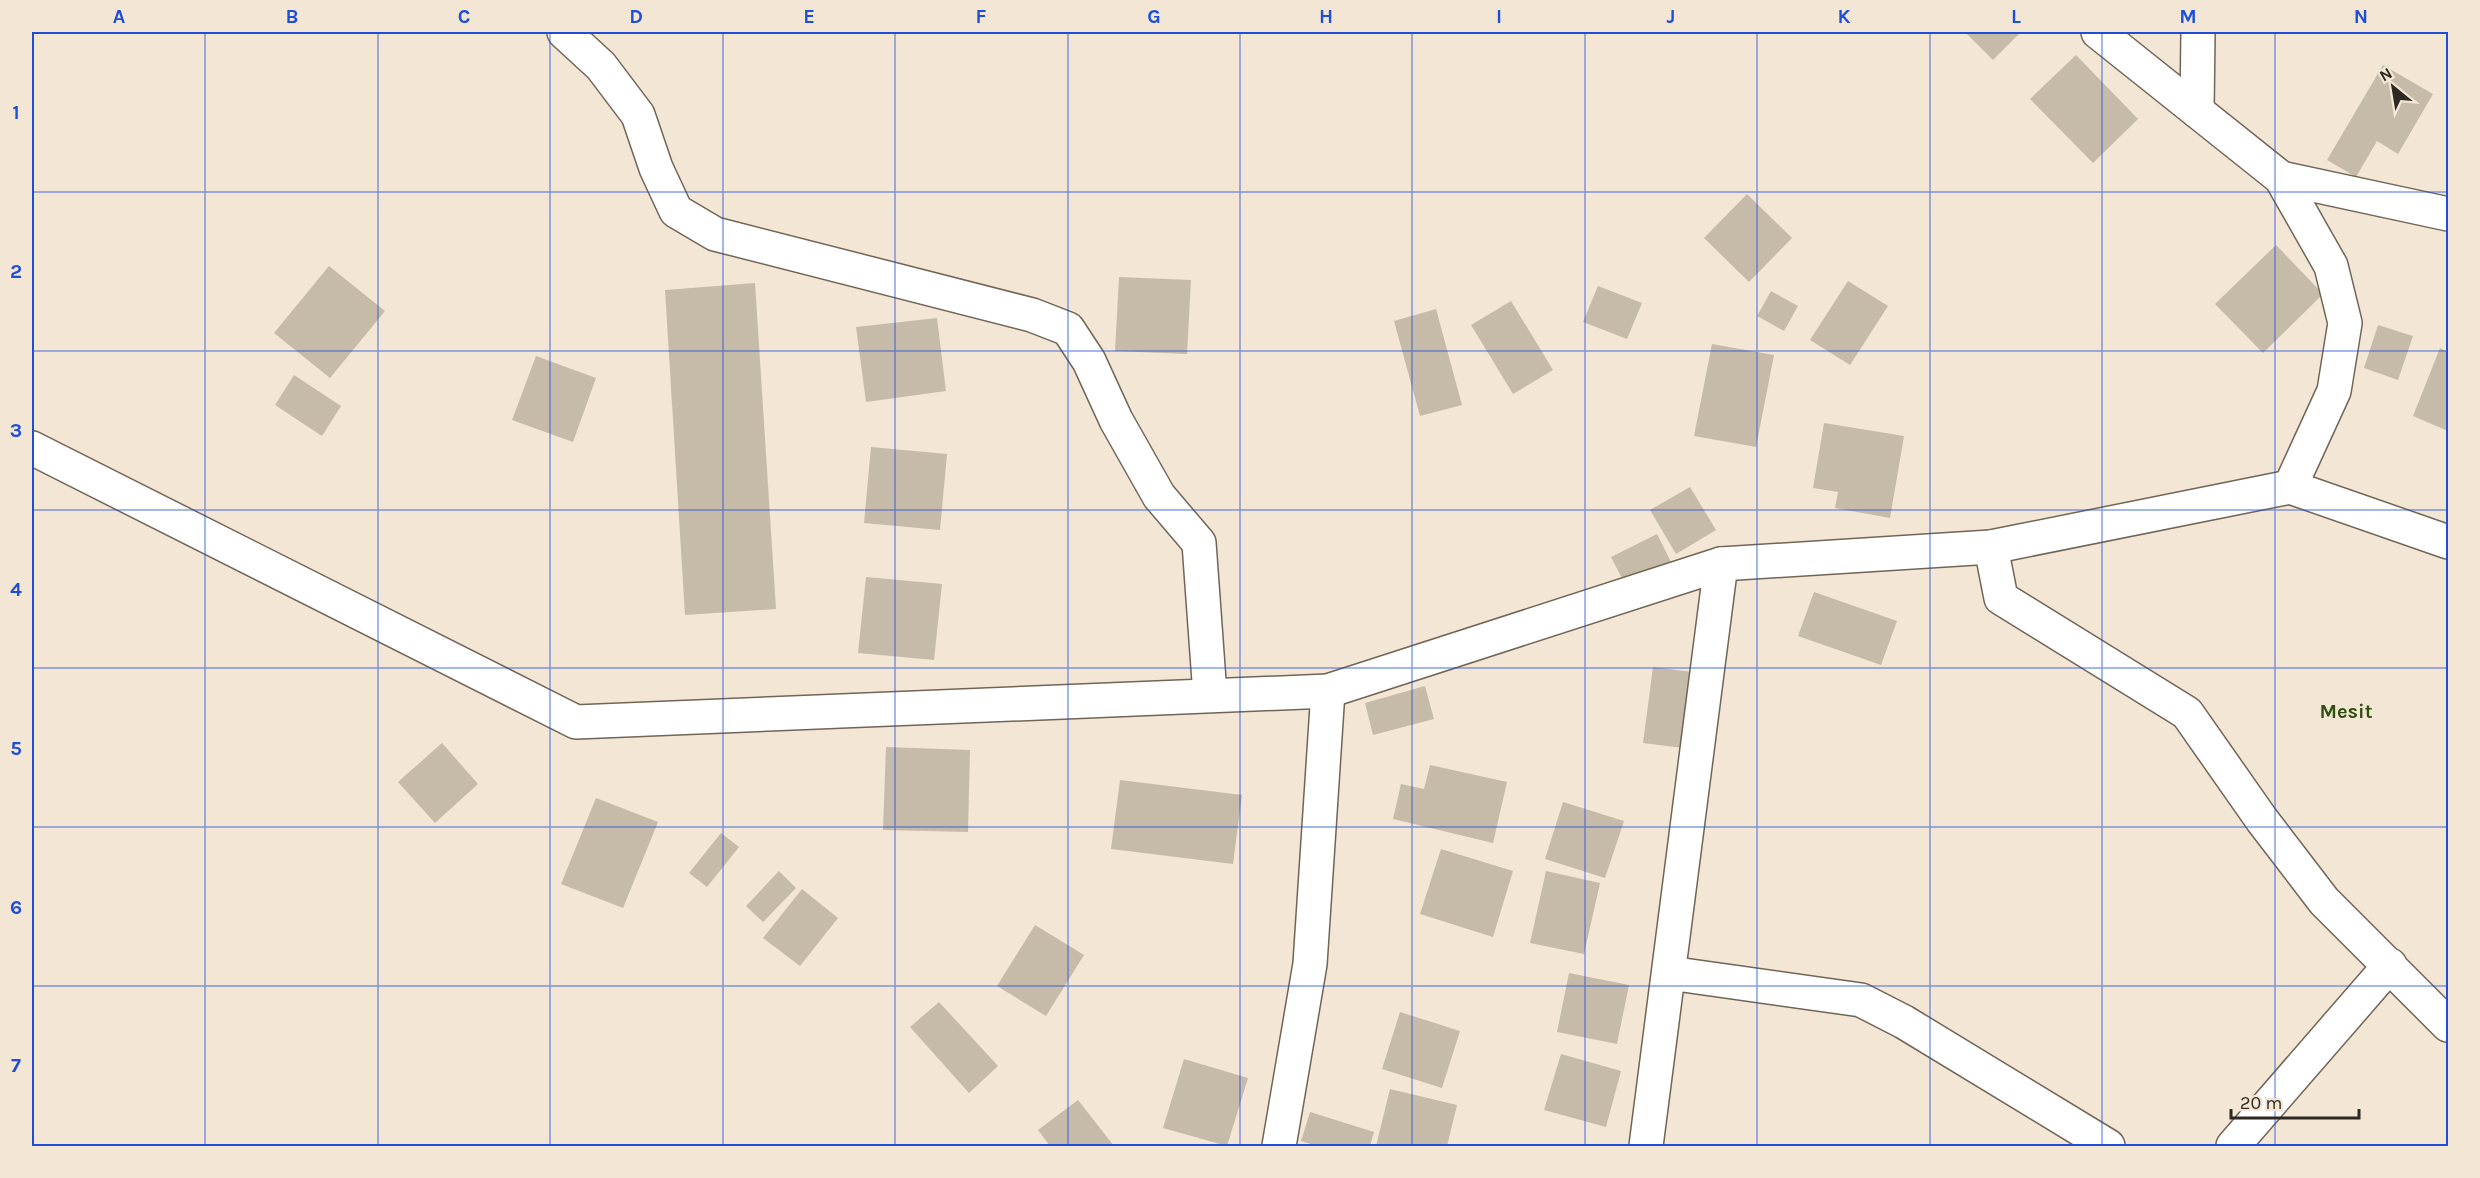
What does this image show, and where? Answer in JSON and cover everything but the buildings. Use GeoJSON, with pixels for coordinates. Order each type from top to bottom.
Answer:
{"type":"FeatureCollection","features":[{"type":"Feature","properties":{"kind":"street"},"geometry":{"type":"LineString","coordinates":[[564,32],[601,66],[638,116],[656,168],[676,211],[715,234],[1032,315],[1068,329],[1089,361],[1116,420],[1159,496],[1199,543],[1210,696]]}},
{"type":"Feature","properties":{"kind":"street"},"geometry":{"type":"LineString","coordinates":[[2098,32],[2282,178],[2331,266],[2345,323],[2334,391],[2290,487]]}},
{"type":"Feature","properties":{"kind":"street"},"geometry":{"type":"LineString","coordinates":[[2197,111],[2198,32]]}},
{"type":"Feature","properties":{"kind":"street"},"geometry":{"type":"LineString","coordinates":[[2282,178],[2448,214]]}},
{"type":"Feature","properties":{"kind":"street"},"geometry":{"type":"LineString","coordinates":[[32,448],[576,722],[1328,691],[1721,564],[1991,547],[2290,487],[2448,542]]}},
{"type":"Feature","properties":{"kind":"street"},"geometry":{"type":"LineString","coordinates":[[1991,547],[2001,598],[2187,713],[2262,820],[2324,901],[2448,1025]]}},
{"type":"Feature","properties":{"kind":"street"},"geometry":{"type":"LineString","coordinates":[[1646,1146],[1721,564]]}},
{"type":"Feature","properties":{"kind":"street"},"geometry":{"type":"LineString","coordinates":[[1279,1146],[1310,964],[1328,691]]}},
{"type":"Feature","properties":{"kind":"street"},"geometry":{"type":"LineString","coordinates":[[2233,1146],[2390,965]]}},
{"type":"Feature","properties":{"kind":"street"},"geometry":{"type":"LineString","coordinates":[[1669,973],[1861,1000],[1904,1022],[2109,1146]]}},
{"type":"Feature","properties":{"kind":"district","name":"Mesit"},"geometry":{"type":"Point","coordinates":[2346,711]}}]}
